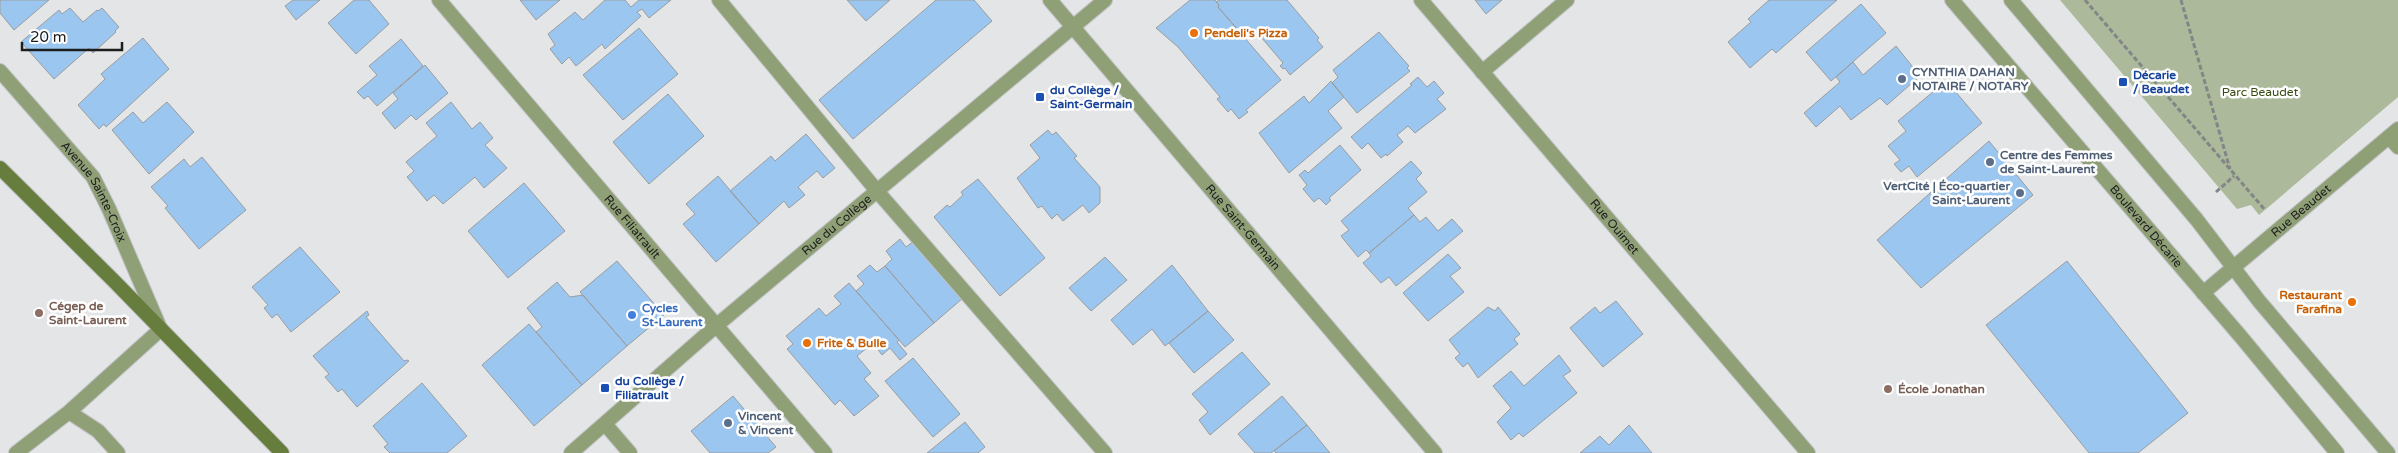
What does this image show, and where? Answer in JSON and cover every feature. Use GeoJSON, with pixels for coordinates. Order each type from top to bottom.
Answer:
{"type":"FeatureCollection","features":[{"type":"Feature","properties":{"kind":"main road","name":"Avenue Sainte-Croix"},"geometry":{"type":"LineString","coordinates":[[0,168],[282,453]]}},
{"type":"Feature","properties":{"kind":"street","name":"Rue Filiatrault"},"geometry":{"type":"LineString","coordinates":[[439,0],[825,453]]}},
{"type":"Feature","properties":{"kind":"street"},"geometry":{"type":"LineString","coordinates":[[718,0],[877,191],[1105,453]]}},
{"type":"Feature","properties":{"kind":"street","name":"Rue Saint-Germain"},"geometry":{"type":"LineString","coordinates":[[1050,0],[1436,453]]}},
{"type":"Feature","properties":{"kind":"street","name":"Rue du Collège"},"geometry":{"type":"LineString","coordinates":[[570,453],[717,325],[1105,0]]}},
{"type":"Feature","properties":{"kind":"street","name":"Rue Ouimet"},"geometry":{"type":"LineString","coordinates":[[1421,0],[1808,453]]}},
{"type":"Feature","properties":{"kind":"street"},"geometry":{"type":"LineString","coordinates":[[1482,72],[1567,0]]}},
{"type":"Feature","properties":{"kind":"street","name":"Boulevard Décarie"},"geometry":{"type":"LineString","coordinates":[[1952,0],[2203,293],[2337,453]]}},
{"type":"Feature","properties":{"kind":"street"},"geometry":{"type":"LineString","coordinates":[[2011,0],[2198,220],[2259,301],[2388,453]]}},
{"type":"Feature","properties":{"kind":"street","name":"Avenue Sainte-Croix"},"geometry":{"type":"LineString","coordinates":[[0,71],[93,177],[109,209],[160,329]]}},
{"type":"Feature","properties":{"kind":"street","name":"Rue Beaudet"},"geometry":{"type":"LineString","coordinates":[[2203,293],[2395,138]]}},
{"type":"Feature","properties":{"kind":"street"},"geometry":{"type":"LineString","coordinates":[[16,453],[69,412],[160,329]]}},
{"type":"Feature","properties":{"kind":"street"},"geometry":{"type":"LineString","coordinates":[[69,412],[98,431],[118,453]]}},
{"type":"Feature","properties":{"kind":"street"},"geometry":{"type":"LineString","coordinates":[[605,424],[630,453]]}},
{"type":"Feature","properties":{"kind":"path"},"geometry":{"type":"LineString","coordinates":[[2085,0],[2264,210]]}},
{"type":"Feature","properties":{"kind":"path"},"geometry":{"type":"LineString","coordinates":[[2181,0],[2230,172]]}},
{"type":"Feature","properties":{"kind":"path"},"geometry":{"type":"LineString","coordinates":[[2216,192],[2234,176]]}},
{"type":"Feature","properties":{"kind":"green space","name":"Parc Beaudet"},"geometry":{"type":"Polygon","coordinates":[[[2060,0],[2398,0],[2398,97],[2259,215],[2251,205],[2237,209],[2060,0]]]}},
{"type":"Feature","properties":{"kind":"building"},"geometry":{"type":"Polygon","coordinates":[[[0,0],[49,0],[14,30],[0,13],[0,0]]]}},
{"type":"Feature","properties":{"kind":"building"},"geometry":{"type":"Polygon","coordinates":[[[293,0],[320,0],[296,20],[285,6],[293,0]]]}},
{"type":"Feature","properties":{"kind":"building"},"geometry":{"type":"Polygon","coordinates":[[[354,0],[369,0],[389,24],[356,54],[328,23],[354,0]]]}},
{"type":"Feature","properties":{"kind":"building"},"geometry":{"type":"Polygon","coordinates":[[[520,0],[560,0],[536,20],[520,0]]]}},
{"type":"Feature","properties":{"kind":"building"},"geometry":{"type":"Polygon","coordinates":[[[605,0],[625,0],[631,7],[639,0],[671,0],[649,18],[642,9],[637,12],[641,16],[605,49],[602,44],[576,66],[569,57],[562,64],[550,49],[555,45],[548,34],[575,12],[583,20],[605,0]]]}},
{"type":"Feature","properties":{"kind":"building"},"geometry":{"type":"Polygon","coordinates":[[[847,0],[890,0],[866,21],[847,0]]]}},
{"type":"Feature","properties":{"kind":"building"},"geometry":{"type":"Polygon","coordinates":[[[936,0],[974,0],[992,21],[853,139],[819,100],[936,0]]]}},
{"type":"Feature","properties":{"kind":"building"},"geometry":{"type":"Polygon","coordinates":[[[1190,0],[1215,0],[1219,5],[1218,7],[1281,80],[1246,110],[1248,112],[1239,119],[1231,109],[1228,112],[1217,99],[1220,97],[1178,47],[1156,28],[1190,0]]]}},
{"type":"Feature","properties":{"kind":"building"},"geometry":{"type":"Polygon","coordinates":[[[1219,0],[1287,0],[1319,38],[1317,40],[1323,47],[1290,75],[1285,68],[1283,69],[1280,66],[1283,63],[1255,30],[1245,38],[1218,7],[1219,5],[1216,2],[1219,0]]]}},
{"type":"Feature","properties":{"kind":"building"},"geometry":{"type":"Polygon","coordinates":[[[1475,0],[1502,0],[1486,14],[1475,0]]]}},
{"type":"Feature","properties":{"kind":"building"},"geometry":{"type":"Polygon","coordinates":[[[1769,0],[1837,0],[1776,53],[1772,49],[1750,68],[1728,42],[1751,22],[1748,19],[1769,0]]]}},
{"type":"Feature","properties":{"kind":"building"},"geometry":{"type":"Polygon","coordinates":[[[1861,4],[1886,33],[1831,81],[1806,52],[1861,4]]]}},
{"type":"Feature","properties":{"kind":"building"},"geometry":{"type":"Polygon","coordinates":[[[70,8],[83,22],[102,8],[119,27],[93,53],[89,48],[54,79],[21,42],[59,10],[62,14],[70,8]]]}},
{"type":"Feature","properties":{"kind":"building"},"geometry":{"type":"Polygon","coordinates":[[[639,28],[678,74],[623,120],[583,75],[639,28]]]}},
{"type":"Feature","properties":{"kind":"building"},"geometry":{"type":"Polygon","coordinates":[[[1379,32],[1409,66],[1407,68],[1410,71],[1357,113],[1332,83],[1338,77],[1333,70],[1379,32]]]}},
{"type":"Feature","properties":{"kind":"building"},"geometry":{"type":"Polygon","coordinates":[[[143,38],[169,69],[106,127],[104,124],[99,129],[78,105],[105,79],[101,74],[143,38]]]}},
{"type":"Feature","properties":{"kind":"building"},"geometry":{"type":"Polygon","coordinates":[[[401,39],[423,66],[377,106],[368,96],[364,99],[357,92],[377,75],[369,66],[401,39]]]}},
{"type":"Feature","properties":{"kind":"building"},"geometry":{"type":"Polygon","coordinates":[[[1896,46],[1920,76],[1887,105],[1880,98],[1851,120],[1840,106],[1816,127],[1804,113],[1840,82],[1836,77],[1853,62],[1863,75],[1896,46]]]}},
{"type":"Feature","properties":{"kind":"building"},"geometry":{"type":"Polygon","coordinates":[[[425,65],[448,93],[416,120],[411,115],[395,129],[382,113],[398,99],[393,93],[425,65]]]}},
{"type":"Feature","properties":{"kind":"building"},"geometry":{"type":"Polygon","coordinates":[[[1418,77],[1427,87],[1434,81],[1444,93],[1437,99],[1446,109],[1415,133],[1408,126],[1397,135],[1403,142],[1387,156],[1386,154],[1381,158],[1368,143],[1362,149],[1351,137],[1412,85],[1410,84],[1418,77]]]}},
{"type":"Feature","properties":{"kind":"building"},"geometry":{"type":"Polygon","coordinates":[[[1331,81],[1344,97],[1328,111],[1342,128],[1289,173],[1259,133],[1304,96],[1309,103],[1331,81]]]}},
{"type":"Feature","properties":{"kind":"building"},"geometry":{"type":"Polygon","coordinates":[[[1949,84],[1982,123],[1917,177],[1909,166],[1901,172],[1894,164],[1900,160],[1888,146],[1906,131],[1898,121],[1939,87],[1942,91],[1949,84]]]}},
{"type":"Feature","properties":{"kind":"building"},"geometry":{"type":"Polygon","coordinates":[[[668,94],[704,136],[649,184],[613,142],[668,94]]]}},
{"type":"Feature","properties":{"kind":"building"},"geometry":{"type":"Polygon","coordinates":[[[167,102],[194,132],[149,174],[112,130],[133,112],[143,123],[167,102]]]}},
{"type":"Feature","properties":{"kind":"building"},"geometry":{"type":"Polygon","coordinates":[[[451,102],[472,129],[480,122],[493,138],[485,145],[507,168],[484,188],[475,177],[443,204],[434,195],[427,201],[407,177],[414,171],[406,162],[437,136],[426,123],[451,102]]]}},
{"type":"Feature","properties":{"kind":"building"},"geometry":{"type":"Polygon","coordinates":[[[1048,130],[1052,135],[1056,132],[1077,156],[1074,158],[1100,187],[1100,203],[1089,213],[1083,205],[1063,221],[1057,214],[1052,219],[1042,206],[1038,208],[1017,178],[1040,158],[1030,145],[1048,130]]]}},
{"type":"Feature","properties":{"kind":"building"},"geometry":{"type":"Polygon","coordinates":[[[806,134],[835,168],[823,178],[817,171],[798,187],[805,195],[789,208],[784,201],[759,224],[730,191],[771,156],[775,161],[806,134]]]}},
{"type":"Feature","properties":{"kind":"building"},"geometry":{"type":"Polygon","coordinates":[[[1989,141],[2033,195],[1921,288],[1877,240],[1989,141]]]}},
{"type":"Feature","properties":{"kind":"building"},"geometry":{"type":"Polygon","coordinates":[[[1340,145],[1361,170],[1329,198],[1331,200],[1326,205],[1319,198],[1314,202],[1303,189],[1307,185],[1299,175],[1305,170],[1308,173],[1340,145]]]}},
{"type":"Feature","properties":{"kind":"building"},"geometry":{"type":"Polygon","coordinates":[[[202,157],[246,210],[199,249],[165,208],[168,206],[151,187],[184,159],[190,167],[202,157]]]}},
{"type":"Feature","properties":{"kind":"building"},"geometry":{"type":"Polygon","coordinates":[[[1411,161],[1422,173],[1416,179],[1427,192],[1408,208],[1414,215],[1369,253],[1366,250],[1358,257],[1341,236],[1349,230],[1341,221],[1411,161]]]}},
{"type":"Feature","properties":{"kind":"building"},"geometry":{"type":"Polygon","coordinates":[[[718,176],[759,224],[716,262],[683,224],[695,214],[686,204],[718,176]]]}},
{"type":"Feature","properties":{"kind":"building"},"geometry":{"type":"Polygon","coordinates":[[[978,179],[1045,258],[1000,296],[934,217],[947,205],[950,207],[963,195],[961,192],[978,179]]]}},
{"type":"Feature","properties":{"kind":"building"},"geometry":{"type":"Polygon","coordinates":[[[524,183],[565,231],[508,278],[468,231],[524,183]]]}},
{"type":"Feature","properties":{"kind":"building"},"geometry":{"type":"Polygon","coordinates":[[[1414,215],[1420,222],[1426,217],[1438,231],[1452,219],[1463,231],[1396,286],[1389,277],[1381,283],[1363,263],[1371,256],[1369,253],[1414,215]]]}},
{"type":"Feature","properties":{"kind":"building"},"geometry":{"type":"Polygon","coordinates":[[[900,239],[906,247],[914,241],[963,298],[934,323],[885,266],[892,259],[886,251],[900,239]]]}},
{"type":"Feature","properties":{"kind":"building"},"geometry":{"type":"Polygon","coordinates":[[[300,247],[340,292],[291,332],[277,314],[272,318],[264,308],[268,305],[252,287],[300,247]]]}},
{"type":"Feature","properties":{"kind":"building"},"geometry":{"type":"Polygon","coordinates":[[[1448,254],[1461,268],[1450,276],[1464,292],[1428,321],[1403,293],[1448,254]]]}},
{"type":"Feature","properties":{"kind":"building"},"geometry":{"type":"Polygon","coordinates":[[[1105,257],[1127,280],[1091,311],[1069,288],[1105,257]]]}},
{"type":"Feature","properties":{"kind":"building"},"geometry":{"type":"Polygon","coordinates":[[[617,261],[664,315],[627,346],[580,292],[617,261]]]}},
{"type":"Feature","properties":{"kind":"building"},"geometry":{"type":"Polygon","coordinates":[[[2067,261],[2188,413],[2138,453],[2089,453],[1986,325],[2067,261]]]}},
{"type":"Feature","properties":{"kind":"building"},"geometry":{"type":"Polygon","coordinates":[[[870,265],[877,272],[885,266],[934,323],[905,347],[856,291],[864,284],[857,276],[870,265]]]}},
{"type":"Feature","properties":{"kind":"building"},"geometry":{"type":"Polygon","coordinates":[[[1172,265],[1208,311],[1165,346],[1152,329],[1133,345],[1111,320],[1172,265]]]}},
{"type":"Feature","properties":{"kind":"building"},"geometry":{"type":"Polygon","coordinates":[[[557,282],[570,297],[583,295],[627,346],[582,385],[536,332],[542,327],[527,308],[557,282]]]}},
{"type":"Feature","properties":{"kind":"building"},"geometry":{"type":"Polygon","coordinates":[[[849,283],[899,340],[897,342],[907,354],[900,360],[890,348],[882,355],[873,343],[857,356],[871,373],[864,379],[879,396],[854,416],[840,400],[835,405],[787,349],[793,344],[786,336],[819,308],[826,316],[841,304],[834,296],[849,283]]]}},
{"type":"Feature","properties":{"kind":"building"},"geometry":{"type":"Polygon","coordinates":[[[1616,301],[1643,334],[1603,367],[1570,328],[1595,307],[1600,313],[1616,301]]]}},
{"type":"Feature","properties":{"kind":"building"},"geometry":{"type":"Polygon","coordinates":[[[1488,307],[1495,311],[1498,307],[1520,334],[1514,339],[1518,344],[1478,378],[1468,363],[1463,367],[1455,358],[1460,354],[1449,340],[1488,307]]]}},
{"type":"Feature","properties":{"kind":"building"},"geometry":{"type":"Polygon","coordinates":[[[367,311],[369,315],[366,317],[404,361],[409,361],[357,407],[342,389],[338,392],[325,377],[329,374],[313,356],[367,311]]]}},
{"type":"Feature","properties":{"kind":"building"},"geometry":{"type":"Polygon","coordinates":[[[1208,311],[1234,340],[1194,373],[1169,343],[1208,311]]]}},
{"type":"Feature","properties":{"kind":"building"},"geometry":{"type":"Polygon","coordinates":[[[529,324],[582,385],[534,426],[482,365],[529,324]]]}},
{"type":"Feature","properties":{"kind":"building"},"geometry":{"type":"Polygon","coordinates":[[[1242,352],[1270,384],[1210,435],[1199,420],[1208,412],[1192,394],[1242,352]]]}},
{"type":"Feature","properties":{"kind":"building"},"geometry":{"type":"Polygon","coordinates":[[[1559,355],[1571,371],[1563,376],[1577,393],[1523,437],[1519,433],[1511,440],[1497,422],[1511,408],[1493,386],[1511,371],[1524,386],[1559,355]]]}},
{"type":"Feature","properties":{"kind":"building"},"geometry":{"type":"Polygon","coordinates":[[[913,358],[960,414],[933,437],[885,381],[913,358]]]}},
{"type":"Feature","properties":{"kind":"building"},"geometry":{"type":"Polygon","coordinates":[[[422,383],[467,436],[447,453],[390,453],[384,447],[388,444],[373,426],[422,383]]]}},
{"type":"Feature","properties":{"kind":"building"},"geometry":{"type":"Polygon","coordinates":[[[733,396],[776,447],[768,453],[710,453],[691,431],[733,396]]]}},
{"type":"Feature","properties":{"kind":"building"},"geometry":{"type":"Polygon","coordinates":[[[1282,396],[1307,425],[1271,453],[1255,453],[1238,434],[1282,396]]]}},
{"type":"Feature","properties":{"kind":"building"},"geometry":{"type":"Polygon","coordinates":[[[965,422],[985,447],[978,453],[927,453],[965,422]]]}},
{"type":"Feature","properties":{"kind":"building"},"geometry":{"type":"Polygon","coordinates":[[[1307,425],[1330,453],[1276,453],[1274,451],[1307,425]]]}},
{"type":"Feature","properties":{"kind":"building"},"geometry":{"type":"Polygon","coordinates":[[[1629,425],[1652,453],[1580,453],[1600,436],[1609,445],[1629,425]]]}},
{"type":"Feature","properties":{"kind":"place","name":"Pendeli's Pizza"},"geometry":{"type":"Point","coordinates":[1194,33]}},
{"type":"Feature","properties":{"kind":"place","name":"CYNTHIA DAHAN NOTAIRE / NOTARY"},"geometry":{"type":"Point","coordinates":[1902,79]}},
{"type":"Feature","properties":{"kind":"place","name":"Décarie / Beaudet"},"geometry":{"type":"Point","coordinates":[2123,82]}},
{"type":"Feature","properties":{"kind":"place","name":"du Collège / Saint-Germain"},"geometry":{"type":"Point","coordinates":[1040,97]}},
{"type":"Feature","properties":{"kind":"place","name":"Centre des Femmes de Saint-Laurent"},"geometry":{"type":"Point","coordinates":[1990,162]}},
{"type":"Feature","properties":{"kind":"place","name":"VertCité | Éco-quartier Saint-Laurent"},"geometry":{"type":"Point","coordinates":[2020,193]}},
{"type":"Feature","properties":{"kind":"place","name":"Restaurant Farafina"},"geometry":{"type":"Point","coordinates":[2352,302]}},
{"type":"Feature","properties":{"kind":"place","name":"Cégep de Saint-Laurent"},"geometry":{"type":"Point","coordinates":[39,313]}},
{"type":"Feature","properties":{"kind":"place","name":"Cycles St-Laurent"},"geometry":{"type":"Point","coordinates":[632,315]}},
{"type":"Feature","properties":{"kind":"place","name":"Frite & Bulle"},"geometry":{"type":"Point","coordinates":[807,343]}},
{"type":"Feature","properties":{"kind":"place","name":"du Collège / Filiatrault"},"geometry":{"type":"Point","coordinates":[605,388]}},
{"type":"Feature","properties":{"kind":"place","name":"École Jonathan"},"geometry":{"type":"Point","coordinates":[1888,389]}},
{"type":"Feature","properties":{"kind":"place","name":"Vincent & Vincent"},"geometry":{"type":"Point","coordinates":[728,423]}}]}
